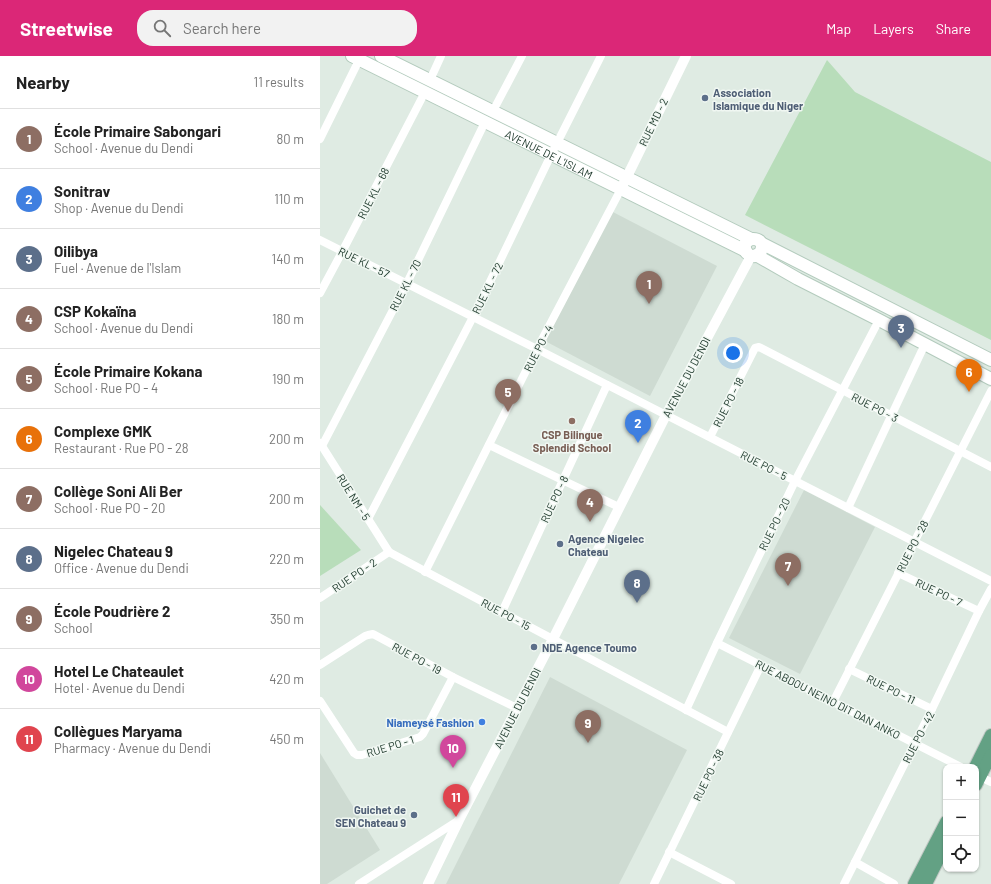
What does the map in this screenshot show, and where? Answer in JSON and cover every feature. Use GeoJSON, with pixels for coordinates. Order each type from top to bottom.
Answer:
{"type":"FeatureCollection","features":[{"type":"Feature","properties":{"kind":"main road","name":"AVENUE DE L'ISLAM"},"geometry":{"type":"LineString","coordinates":[[381,56],[756,241],[991,360]]}},
{"type":"Feature","properties":{"kind":"main road","name":"AVENUE DE L'ISLAM"},"geometry":{"type":"LineString","coordinates":[[357,57],[751,254],[991,379]]}},
{"type":"Feature","properties":{"kind":"main road"},"geometry":{"type":"LineString","coordinates":[[751,254],[745,247],[746,242],[756,241]]}},
{"type":"Feature","properties":{"kind":"main road"},"geometry":{"type":"LineString","coordinates":[[980,777],[991,735]]}},
{"type":"Feature","properties":{"kind":"main road"},"geometry":{"type":"LineString","coordinates":[[980,777],[991,755]]}},
{"type":"Feature","properties":{"kind":"main road"},"geometry":{"type":"LineString","coordinates":[[914,884],[943,828]]}},
{"type":"Feature","properties":{"kind":"main road"},"geometry":{"type":"LineString","coordinates":[[926,884],[943,850]]}},
{"type":"Feature","properties":{"kind":"street"},"geometry":{"type":"LineString","coordinates":[[430,80],[441,56]]}},
{"type":"Feature","properties":{"kind":"street"},"geometry":{"type":"LineString","coordinates":[[493,111],[522,56]]}},
{"type":"Feature","properties":{"kind":"street","name":"RUE KL - 72"},"geometry":{"type":"LineString","coordinates":[[368,519],[473,317],[551,155],[601,56]]}},
{"type":"Feature","properties":{"kind":"street","name":"RUE MD - 2"},"geometry":{"type":"LineString","coordinates":[[621,189],[686,56]]}},
{"type":"Feature","properties":{"kind":"street"},"geometry":{"type":"LineString","coordinates":[[320,140],[357,57]]}},
{"type":"Feature","properties":{"kind":"street","name":"RUE KL - 68"},"geometry":{"type":"LineString","coordinates":[[320,293],[425,92]]}},
{"type":"Feature","properties":{"kind":"street","name":"RUE KL - 70"},"geometry":{"type":"LineString","coordinates":[[321,444],[407,283],[485,122]]}},
{"type":"Feature","properties":{"kind":"street","name":"RUE PO - 4"},"geometry":{"type":"LineString","coordinates":[[425,572],[537,349],[621,189]]}},
{"type":"Feature","properties":{"kind":"street","name":"RUE KL - 57"},"geometry":{"type":"LineString","coordinates":[[320,240],[537,349]]}},
{"type":"Feature","properties":{"kind":"street","name":"AVENUE DU DENDI"},"geometry":{"type":"LineString","coordinates":[[428,884],[459,820],[553,639],[666,415],[751,254]]}},
{"type":"Feature","properties":{"kind":"street","name":"RUE PO - 20"},"geometry":{"type":"LineString","coordinates":[[686,710],[717,642],[795,481],[880,320]]}},
{"type":"Feature","properties":{"kind":"street"},"geometry":{"type":"LineString","coordinates":[[848,508],[925,344]]}},
{"type":"Feature","properties":{"kind":"street","name":"RUE PO - 3"},"geometry":{"type":"LineString","coordinates":[[759,347],[991,467]]}},
{"type":"Feature","properties":{"kind":"street","name":"RUE PO - 18"},"geometry":{"type":"LineString","coordinates":[[710,437],[755,348],[759,347]]}},
{"type":"Feature","properties":{"kind":"street","name":"RUE PO - 5"},"geometry":{"type":"LineString","coordinates":[[537,349],[991,581]]}},
{"type":"Feature","properties":{"kind":"street","name":"RUE PO - 8"},"geometry":{"type":"LineString","coordinates":[[502,612],[607,385]]}},
{"type":"Feature","properties":{"kind":"street","name":"RUE PO - 28"},"geometry":{"type":"LineString","coordinates":[[833,702],[991,391]]}},
{"type":"Feature","properties":{"kind":"street","name":"RUE NM - 5"},"geometry":{"type":"LineString","coordinates":[[321,444],[389,552]]}},
{"type":"Feature","properties":{"kind":"street"},"geometry":{"type":"LineString","coordinates":[[489,444],[620,507]]}},
{"type":"Feature","properties":{"kind":"street","name":"RUE PO - 15"},"geometry":{"type":"LineString","coordinates":[[389,552],[728,732]]}},
{"type":"Feature","properties":{"kind":"street","name":"RUE PO - 2"},"geometry":{"type":"LineString","coordinates":[[320,598],[389,552]]}},
{"type":"Feature","properties":{"kind":"street","name":"RUE PO - 7"},"geometry":{"type":"LineString","coordinates":[[898,573],[979,611]]}},
{"type":"Feature","properties":{"kind":"street","name":"RUE PO - 42"},"geometry":{"type":"LineString","coordinates":[[844,884],[991,589]]}},
{"type":"Feature","properties":{"kind":"street","name":"RUE PO - 19"},"geometry":{"type":"LineString","coordinates":[[320,665],[365,636],[373,634],[453,677],[517,708]]}},
{"type":"Feature","properties":{"kind":"street","name":"RUE ABDOU NEINO DIT DAN ANKO"},"geometry":{"type":"LineString","coordinates":[[717,642],[955,764]]}},
{"type":"Feature","properties":{"kind":"street","name":"RUE PO - 38"},"geometry":{"type":"LineString","coordinates":[[654,884],[761,665]]}},
{"type":"Feature","properties":{"kind":"street","name":"RUE PO - 11"},"geometry":{"type":"LineString","coordinates":[[849,670],[932,709]]}},
{"type":"Feature","properties":{"kind":"street","name":"RUE PO - 1"},"geometry":{"type":"LineString","coordinates":[[320,701],[357,756],[420,737],[453,677]]}},
{"type":"Feature","properties":{"kind":"street"},"geometry":{"type":"LineString","coordinates":[[359,884],[459,820]]}},
{"type":"Feature","properties":{"kind":"street"},"geometry":{"type":"LineString","coordinates":[[669,852],[731,884]]}},
{"type":"Feature","properties":{"kind":"street"},"geometry":{"type":"LineString","coordinates":[[855,862],[894,884]]}},
{"type":"Feature","properties":{"kind":"shaded area"},"geometry":{"type":"Polygon","coordinates":[[[611,211],[717,266],[650,396],[545,341],[611,211]]]}},
{"type":"Feature","properties":{"kind":"shaded area"},"geometry":{"type":"Polygon","coordinates":[[[804,490],[875,527],[800,674],[729,638],[804,490]]]}},
{"type":"Feature","properties":{"kind":"shaded area"},"geometry":{"type":"Polygon","coordinates":[[[550,677],[687,750],[619,884],[446,884],[550,677]]]}},
{"type":"Feature","properties":{"kind":"shaded area"},"geometry":{"type":"Polygon","coordinates":[[[320,753],[380,850],[327,884],[320,884],[320,753]]]}},
{"type":"Feature","properties":{"kind":"green space"},"geometry":{"type":"Polygon","coordinates":[[[827,60],[855,92],[991,162],[991,340],[745,215],[827,60]]]}},
{"type":"Feature","properties":{"kind":"green space"},"geometry":{"type":"Polygon","coordinates":[[[320,505],[361,550],[320,576],[320,505]]]}},
{"type":"Feature","properties":{"kind":"place","name":"Association Islamique du Niger"},"geometry":{"type":"Point","coordinates":[705,98]}},
{"type":"Feature","properties":{"kind":"place","name":"École Primaire Sabongari"},"geometry":{"type":"Point","coordinates":[649,304]}},
{"type":"Feature","properties":{"kind":"place","name":"Oilibya"},"geometry":{"type":"Point","coordinates":[901,348]}},
{"type":"Feature","properties":{"kind":"place","name":"Complexe GMK"},"geometry":{"type":"Point","coordinates":[969,392]}},
{"type":"Feature","properties":{"kind":"place","name":"École Primaire Kokana"},"geometry":{"type":"Point","coordinates":[508,412]}},
{"type":"Feature","properties":{"kind":"place","name":"CSP Bilingue Splendid School"},"geometry":{"type":"Point","coordinates":[572,421]}},
{"type":"Feature","properties":{"kind":"place","name":"Sonitrav"},"geometry":{"type":"Point","coordinates":[638,443]}},
{"type":"Feature","properties":{"kind":"place","name":"CSP Kokaïna"},"geometry":{"type":"Point","coordinates":[590,522]}},
{"type":"Feature","properties":{"kind":"place","name":"Agence Nigelec Chateau"},"geometry":{"type":"Point","coordinates":[560,544]}},
{"type":"Feature","properties":{"kind":"place","name":"Collège Soni Ali Ber"},"geometry":{"type":"Point","coordinates":[788,586]}},
{"type":"Feature","properties":{"kind":"place","name":"Nigelec Chateau 9"},"geometry":{"type":"Point","coordinates":[637,603]}},
{"type":"Feature","properties":{"kind":"place","name":"NDE Agence Toumo"},"geometry":{"type":"Point","coordinates":[534,647]}},
{"type":"Feature","properties":{"kind":"place","name":"Niameysé Fashion"},"geometry":{"type":"Point","coordinates":[482,722]}},
{"type":"Feature","properties":{"kind":"place","name":"École Poudrière 2"},"geometry":{"type":"Point","coordinates":[588,743]}},
{"type":"Feature","properties":{"kind":"place","name":"Hotel Le Chateaulet"},"geometry":{"type":"Point","coordinates":[453,768]}},
{"type":"Feature","properties":{"kind":"place","name":"Guichet de SEN Chateau 9"},"geometry":{"type":"Point","coordinates":[414,815]}},
{"type":"Feature","properties":{"kind":"place","name":"Collègues Maryama"},"geometry":{"type":"Point","coordinates":[456,817]}}]}
